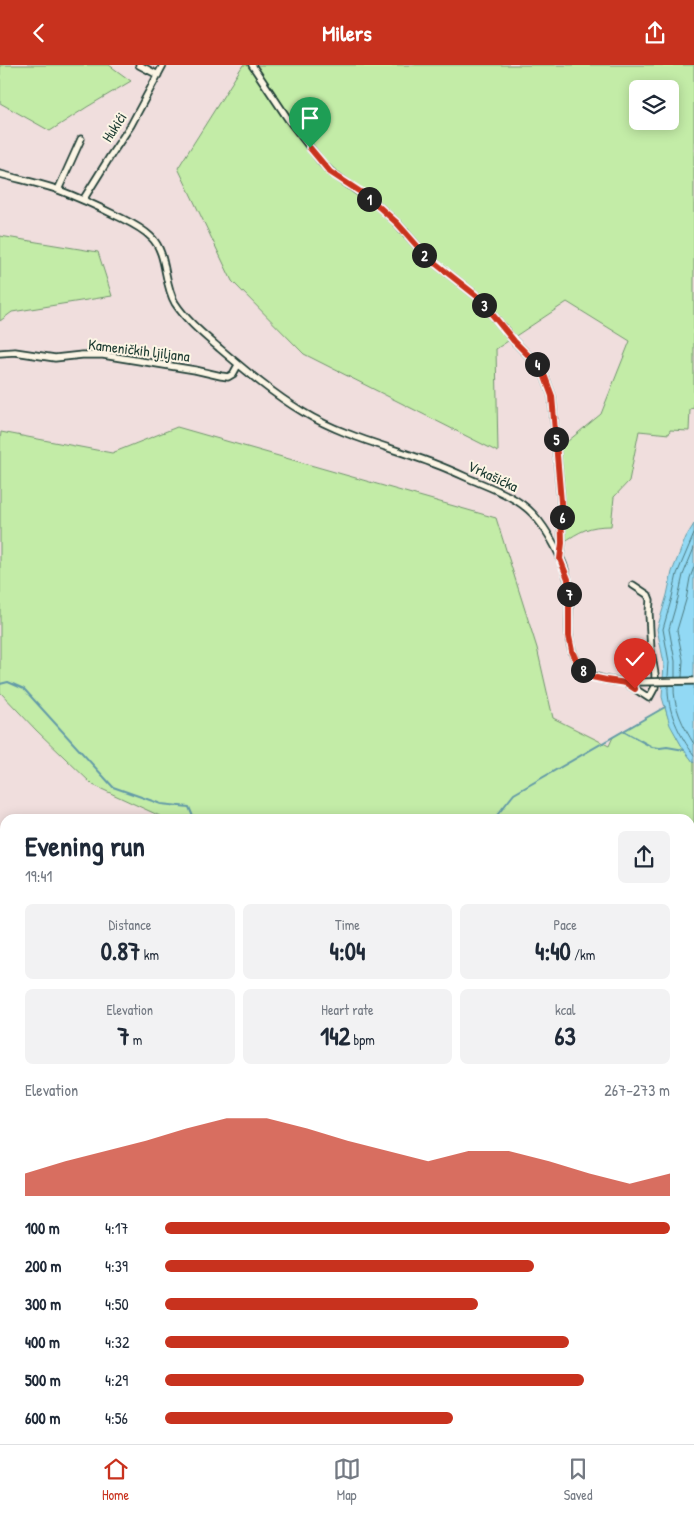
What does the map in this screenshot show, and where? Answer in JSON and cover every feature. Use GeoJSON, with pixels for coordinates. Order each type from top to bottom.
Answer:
{"type":"FeatureCollection","features":[{"type":"Feature","properties":{"kind":"street"},"geometry":{"type":"LineString","coordinates":[[139,65],[158,75]]}},
{"type":"Feature","properties":{"kind":"street","name":"Hukići"},"geometry":{"type":"LineString","coordinates":[[83,200],[131,125],[163,65]]}},
{"type":"Feature","properties":{"kind":"street"},"geometry":{"type":"LineString","coordinates":[[252,65],[288,119],[330,172],[376,204],[397,223],[426,256],[478,297],[514,341],[537,364],[545,377],[552,396],[561,502],[562,543],[560,559]]}},
{"type":"Feature","properties":{"kind":"street"},"geometry":{"type":"LineString","coordinates":[[58,190],[81,139]]}},
{"type":"Feature","properties":{"kind":"street","name":"Vrkašićka"},"geometry":{"type":"LineString","coordinates":[[0,174],[58,190],[142,229],[153,239],[160,252],[174,301],[183,314],[238,365],[304,412],[333,428],[436,464],[500,491],[523,504],[539,520],[560,559],[568,579],[569,636],[576,660],[582,669],[592,677],[626,683],[694,681]]}},
{"type":"Feature","properties":{"kind":"street","name":"Kameničkih ljiljana"},"geometry":{"type":"LineString","coordinates":[[0,353],[55,358],[103,355],[228,377],[233,374],[238,365]]}},
{"type":"Feature","properties":{"kind":"street"},"geometry":{"type":"LineString","coordinates":[[626,683],[648,698],[655,687],[655,674],[650,651],[650,600],[648,595],[633,585]]}},
{"type":"Feature","properties":{"kind":"green space"},"geometry":{"type":"Polygon","coordinates":[[[0,65],[109,65],[131,81],[50,131],[0,103],[0,65]]]}},
{"type":"Feature","properties":{"kind":"green space"},"geometry":{"type":"Polygon","coordinates":[[[243,65],[694,65],[694,408],[690,409],[689,431],[670,430],[669,434],[639,431],[629,481],[614,497],[611,526],[585,530],[562,543],[557,450],[601,414],[630,341],[567,302],[496,349],[498,452],[304,354],[232,281],[178,168],[243,65]]]}},
{"type":"Feature","properties":{"kind":"green space"},"geometry":{"type":"Polygon","coordinates":[[[0,236],[98,252],[112,296],[12,312],[0,321],[0,236]]]}},
{"type":"Feature","properties":{"kind":"green space"},"geometry":{"type":"Polygon","coordinates":[[[177,427],[496,518],[537,648],[553,718],[609,746],[613,737],[665,707],[676,737],[694,763],[694,814],[156,814],[93,785],[0,692],[1,432],[112,453],[177,427]]]}},
{"type":"Feature","properties":{"kind":"water"},"geometry":{"type":"Polygon","coordinates":[[[694,524],[694,763],[684,750],[670,725],[662,697],[664,663],[657,629],[672,572],[686,537],[694,524]]]}},
{"type":"Feature","properties":{"kind":"waterway"},"geometry":{"type":"LineString","coordinates":[[0,684],[8,682],[24,689],[113,787],[161,804],[189,807],[192,814]]}},
{"type":"Feature","properties":{"kind":"waterway"},"geometry":{"type":"LineString","coordinates":[[498,814],[514,794],[665,707]]}},
{"type":"Feature","properties":{"kind":"waterway"},"geometry":{"type":"LineString","coordinates":[[623,731],[652,747],[684,750]]}},
{"type":"Feature","properties":{"kind":"route"},"geometry":{"type":"LineString","coordinates":[[310,148],[330,172],[368,197],[397,223],[426,256],[478,297],[514,341],[537,364],[545,377],[552,396],[561,502],[562,543],[560,559],[568,579],[569,636],[572,651],[582,669],[592,677],[626,683],[635,689]]}}]}
